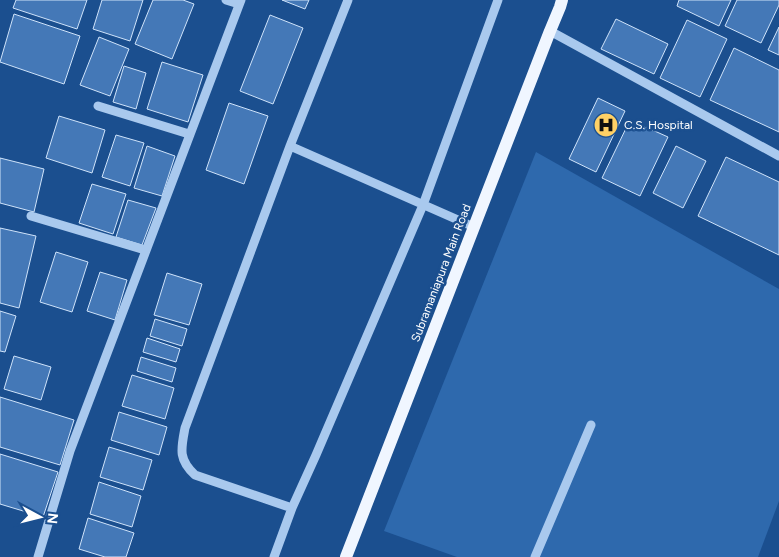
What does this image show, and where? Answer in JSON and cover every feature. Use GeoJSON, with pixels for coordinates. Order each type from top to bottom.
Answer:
{"type":"FeatureCollection","features":[{"type":"Feature","properties":{"kind":"main road","name":"Subramaniapura Main Road"},"geometry":{"type":"LineString","coordinates":[[346,557],[562,0]]}},
{"type":"Feature","properties":{"kind":"street"},"geometry":{"type":"LineString","coordinates":[[38,557],[70,451],[240,2],[226,0]]}},
{"type":"Feature","properties":{"kind":"street"},"geometry":{"type":"LineString","coordinates":[[292,508],[195,475],[187,468],[182,458],[185,428],[290,146],[348,0]]}},
{"type":"Feature","properties":{"kind":"street"},"geometry":{"type":"LineString","coordinates":[[274,557],[292,508],[423,205],[498,0]]}},
{"type":"Feature","properties":{"kind":"street"},"geometry":{"type":"LineString","coordinates":[[550,31],[779,156]]}},
{"type":"Feature","properties":{"kind":"street"},"geometry":{"type":"LineString","coordinates":[[98,106],[189,134]]}},
{"type":"Feature","properties":{"kind":"street"},"geometry":{"type":"LineString","coordinates":[[290,146],[474,227]]}},
{"type":"Feature","properties":{"kind":"street"},"geometry":{"type":"LineString","coordinates":[[31,216],[145,250]]}},
{"type":"Feature","properties":{"kind":"street"},"geometry":{"type":"LineString","coordinates":[[535,557],[591,425]]}},
{"type":"Feature","properties":{"kind":"shaded area"},"geometry":{"type":"Polygon","coordinates":[[[536,152],[779,289],[779,501],[758,557],[457,557],[384,531],[536,152]]]}},
{"type":"Feature","properties":{"kind":"building"},"geometry":{"type":"Polygon","coordinates":[[[16,0],[87,0],[77,29],[13,8],[16,0]]]}},
{"type":"Feature","properties":{"kind":"building"},"geometry":{"type":"Polygon","coordinates":[[[102,0],[143,0],[130,41],[93,29],[102,0]]]}},
{"type":"Feature","properties":{"kind":"building"},"geometry":{"type":"Polygon","coordinates":[[[153,0],[183,0],[194,4],[172,59],[135,44],[153,0]]]}},
{"type":"Feature","properties":{"kind":"building"},"geometry":{"type":"Polygon","coordinates":[[[282,0],[309,0],[305,9],[282,0]]]}},
{"type":"Feature","properties":{"kind":"building"},"geometry":{"type":"Polygon","coordinates":[[[679,0],[731,0],[719,26],[677,6],[679,0]]]}},
{"type":"Feature","properties":{"kind":"building"},"geometry":{"type":"Polygon","coordinates":[[[737,0],[779,0],[779,5],[761,43],[725,26],[737,0]]]}},
{"type":"Feature","properties":{"kind":"building"},"geometry":{"type":"Polygon","coordinates":[[[14,14],[80,36],[64,84],[0,62],[14,14]]]}},
{"type":"Feature","properties":{"kind":"building"},"geometry":{"type":"Polygon","coordinates":[[[270,15],[303,28],[273,104],[240,91],[270,15]]]}},
{"type":"Feature","properties":{"kind":"building"},"geometry":{"type":"Polygon","coordinates":[[[616,19],[668,44],[654,74],[601,49],[616,19]]]}},
{"type":"Feature","properties":{"kind":"building"},"geometry":{"type":"Polygon","coordinates":[[[687,20],[727,39],[700,97],[660,78],[687,20]]]}},
{"type":"Feature","properties":{"kind":"building"},"geometry":{"type":"Polygon","coordinates":[[[779,27],[779,55],[768,50],[779,27]]]}},
{"type":"Feature","properties":{"kind":"building"},"geometry":{"type":"Polygon","coordinates":[[[99,37],[129,49],[110,96],[80,85],[99,37]]]}},
{"type":"Feature","properties":{"kind":"building"},"geometry":{"type":"Polygon","coordinates":[[[734,48],[779,70],[779,132],[710,100],[734,48]]]}},
{"type":"Feature","properties":{"kind":"building"},"geometry":{"type":"Polygon","coordinates":[[[162,62],[203,75],[188,122],[147,109],[162,62]]]}},
{"type":"Feature","properties":{"kind":"building"},"geometry":{"type":"Polygon","coordinates":[[[124,66],[146,73],[136,109],[113,102],[124,66]]]}},
{"type":"Feature","properties":{"kind":"building"},"geometry":{"type":"Polygon","coordinates":[[[598,98],[625,111],[596,172],[569,159],[598,98]]]}},
{"type":"Feature","properties":{"kind":"building"},"geometry":{"type":"Polygon","coordinates":[[[229,103],[268,116],[244,184],[206,170],[229,103]]]}},
{"type":"Feature","properties":{"kind":"building"},"geometry":{"type":"Polygon","coordinates":[[[59,116],[105,130],[92,173],[46,158],[59,116]]]}},
{"type":"Feature","properties":{"kind":"building"},"geometry":{"type":"Polygon","coordinates":[[[630,120],[668,137],[640,196],[602,178],[630,120]]]}},
{"type":"Feature","properties":{"kind":"building"},"geometry":{"type":"Polygon","coordinates":[[[116,135],[144,143],[130,186],[102,177],[116,135]]]}},
{"type":"Feature","properties":{"kind":"building"},"geometry":{"type":"Polygon","coordinates":[[[147,146],[175,156],[162,196],[134,188],[147,146]]]}},
{"type":"Feature","properties":{"kind":"building"},"geometry":{"type":"Polygon","coordinates":[[[676,146],[706,161],[683,208],[653,193],[676,146]]]}},
{"type":"Feature","properties":{"kind":"building"},"geometry":{"type":"Polygon","coordinates":[[[726,157],[779,182],[779,255],[698,216],[726,157]]]}},
{"type":"Feature","properties":{"kind":"building"},"geometry":{"type":"Polygon","coordinates":[[[0,158],[44,169],[34,212],[0,203],[0,158]]]}},
{"type":"Feature","properties":{"kind":"building"},"geometry":{"type":"Polygon","coordinates":[[[92,184],[126,194],[113,234],[79,223],[92,184]]]}},
{"type":"Feature","properties":{"kind":"building"},"geometry":{"type":"Polygon","coordinates":[[[128,200],[156,208],[142,245],[116,237],[128,200]]]}},
{"type":"Feature","properties":{"kind":"building"},"geometry":{"type":"Polygon","coordinates":[[[0,228],[36,236],[19,308],[0,303],[0,228]]]}},
{"type":"Feature","properties":{"kind":"building"},"geometry":{"type":"Polygon","coordinates":[[[56,252],[88,262],[72,312],[40,302],[56,252]]]}},
{"type":"Feature","properties":{"kind":"building"},"geometry":{"type":"Polygon","coordinates":[[[100,272],[127,280],[115,320],[87,311],[100,272]]]}},
{"type":"Feature","properties":{"kind":"building"},"geometry":{"type":"Polygon","coordinates":[[[167,273],[202,284],[189,325],[154,315],[167,273]]]}},
{"type":"Feature","properties":{"kind":"building"},"geometry":{"type":"Polygon","coordinates":[[[0,311],[16,316],[5,352],[0,351],[0,311]]]}},
{"type":"Feature","properties":{"kind":"building"},"geometry":{"type":"Polygon","coordinates":[[[155,319],[187,329],[182,346],[150,336],[155,319]]]}},
{"type":"Feature","properties":{"kind":"building"},"geometry":{"type":"Polygon","coordinates":[[[147,338],[180,349],[176,362],[143,352],[147,338]]]}},
{"type":"Feature","properties":{"kind":"building"},"geometry":{"type":"Polygon","coordinates":[[[14,356],[51,367],[41,400],[4,389],[14,356]]]}},
{"type":"Feature","properties":{"kind":"building"},"geometry":{"type":"Polygon","coordinates":[[[141,357],[176,368],[172,382],[137,371],[141,357]]]}},
{"type":"Feature","properties":{"kind":"building"},"geometry":{"type":"Polygon","coordinates":[[[132,375],[174,388],[165,419],[122,406],[132,375]]]}},
{"type":"Feature","properties":{"kind":"building"},"geometry":{"type":"Polygon","coordinates":[[[0,397],[74,420],[60,465],[0,447],[0,397]]]}},
{"type":"Feature","properties":{"kind":"building"},"geometry":{"type":"Polygon","coordinates":[[[119,412],[167,427],[159,455],[111,440],[119,412]]]}},
{"type":"Feature","properties":{"kind":"building"},"geometry":{"type":"Polygon","coordinates":[[[109,447],[152,460],[143,490],[100,477],[109,447]]]}},
{"type":"Feature","properties":{"kind":"building"},"geometry":{"type":"Polygon","coordinates":[[[0,454],[58,472],[43,517],[0,504],[0,454]]]}},
{"type":"Feature","properties":{"kind":"building"},"geometry":{"type":"Polygon","coordinates":[[[99,482],[141,496],[132,527],[90,514],[99,482]]]}},
{"type":"Feature","properties":{"kind":"building"},"geometry":{"type":"Polygon","coordinates":[[[88,518],[134,533],[126,557],[105,557],[79,549],[88,518]]]}},
{"type":"Feature","properties":{"kind":"place","name":"C.S. Hospital"},"geometry":{"type":"Point","coordinates":[606,125]}}]}
